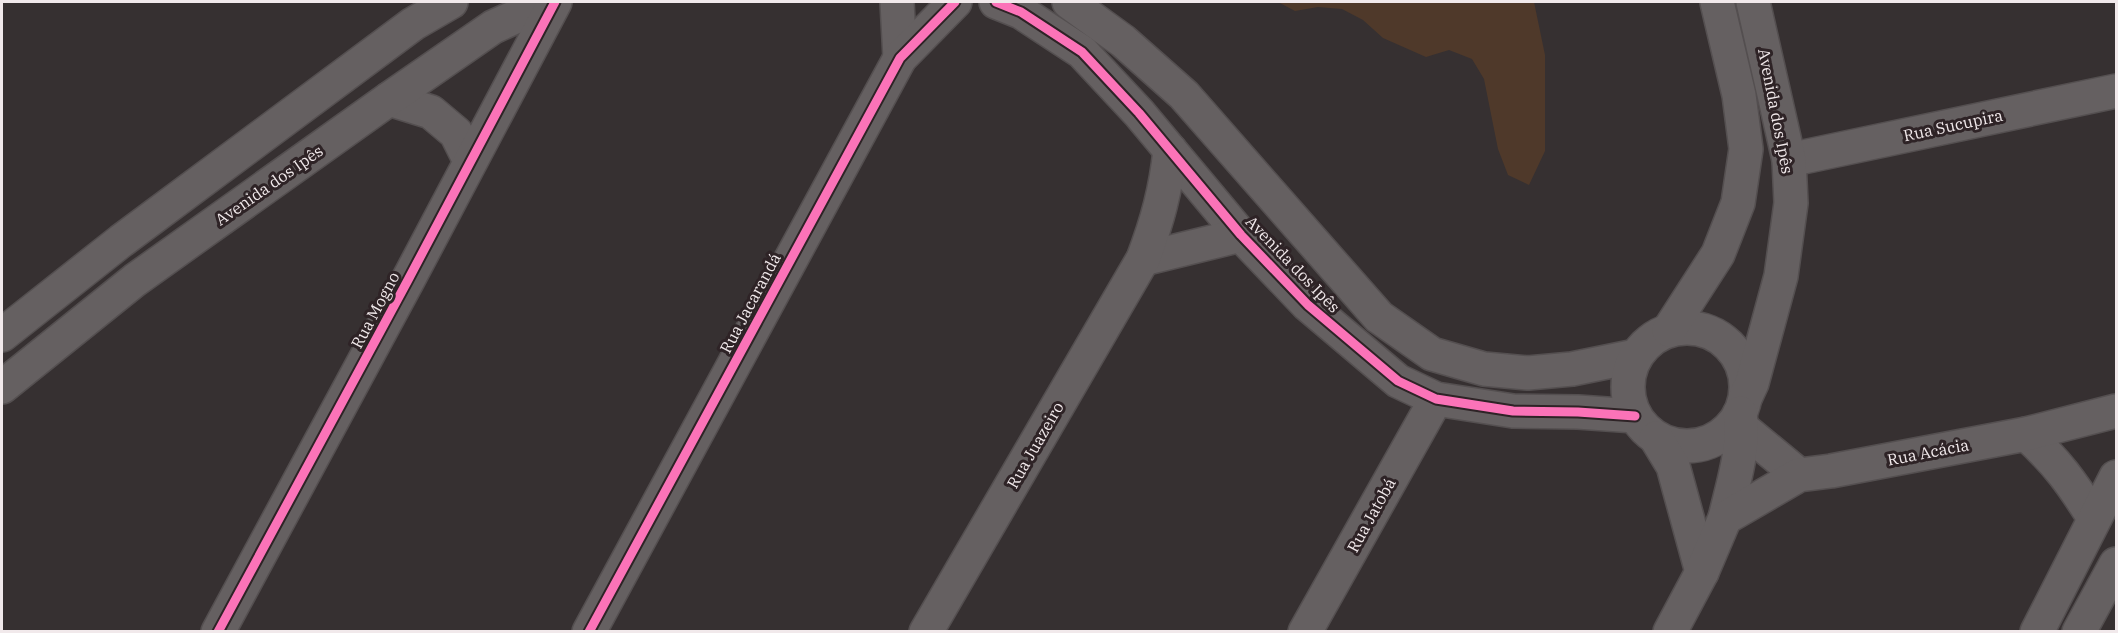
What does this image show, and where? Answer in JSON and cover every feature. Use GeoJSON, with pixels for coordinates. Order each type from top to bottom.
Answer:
{"type":"FeatureCollection","features":[{"type":"Feature","properties":{"kind":"street"},"geometry":{"type":"LineString","coordinates":[[2,334],[121,241],[413,24],[451,2]]}},
{"type":"Feature","properties":{"kind":"street","name":"Avenida dos Ipês"},"geometry":{"type":"LineString","coordinates":[[2,387],[135,280],[389,99],[494,27],[548,2]]}},
{"type":"Feature","properties":{"kind":"street","name":"Rua Mogno"},"geometry":{"type":"LineString","coordinates":[[218,632],[555,2]]}},
{"type":"Feature","properties":{"kind":"street"},"geometry":{"type":"LineString","coordinates":[[897,2],[900,58]]}},
{"type":"Feature","properties":{"kind":"street","name":"Rua Jacarandá"},"geometry":{"type":"LineString","coordinates":[[589,632],[900,58],[955,2]]}},
{"type":"Feature","properties":{"kind":"street","name":"Avenida dos Ipês"},"geometry":{"type":"LineString","coordinates":[[996,2],[1021,12],[1082,52],[1139,112],[1241,235],[1308,305],[1398,381],[1436,399],[1513,411],[1578,412],[1646,427]]}},
{"type":"Feature","properties":{"kind":"street","name":"Avenida dos Ipês"},"geometry":{"type":"LineString","coordinates":[[1069,2],[1123,41],[1184,95],[1379,317],[1432,354],[1484,369],[1528,373],[1572,369],[1636,356]]}},
{"type":"Feature","properties":{"kind":"street","name":"Avenida dos Ipês"},"geometry":{"type":"LineString","coordinates":[[1669,330],[1718,254],[1738,203],[1745,160],[1746,149],[1739,95],[1717,2]]}},
{"type":"Feature","properties":{"kind":"street","name":"Avenida dos Ipês"},"geometry":{"type":"LineString","coordinates":[[1743,412],[1780,276],[1791,203],[1789,160],[1753,2]]}},
{"type":"Feature","properties":{"kind":"street","name":"Rua Sucupira"},"geometry":{"type":"LineString","coordinates":[[1789,160],[2116,91]]}},
{"type":"Feature","properties":{"kind":"street"},"geometry":{"type":"LineString","coordinates":[[389,99],[431,112],[456,133],[470,161]]}},
{"type":"Feature","properties":{"kind":"street","name":"Rua Juazeiro"},"geometry":{"type":"LineString","coordinates":[[926,632],[1143,259],[1158,221],[1167,184],[1170,150]]}},
{"type":"Feature","properties":{"kind":"street"},"geometry":{"type":"LineString","coordinates":[[1143,259],[1241,235]]}},
{"type":"Feature","properties":{"kind":"street"},"geometry":{"type":"LineString","coordinates":[[1670,632],[1702,572],[1725,518],[1738,465],[1746,376],[1739,357],[1726,341],[1708,331],[1689,327],[1669,330],[1650,340],[1636,356],[1629,375],[1629,396],[1646,427],[1673,466],[1702,572]]}},
{"type":"Feature","properties":{"kind":"street","name":"Rua Jatobá"},"geometry":{"type":"LineString","coordinates":[[1305,632],[1436,399]]}},
{"type":"Feature","properties":{"kind":"street","name":"Rua Acácia"},"geometry":{"type":"LineString","coordinates":[[1725,518],[1815,473],[2026,434],[2116,411]]}},
{"type":"Feature","properties":{"kind":"street"},"geometry":{"type":"LineString","coordinates":[[1646,427],[1679,446],[1704,444],[1725,432],[1743,412]]}},
{"type":"Feature","properties":{"kind":"street"},"geometry":{"type":"LineString","coordinates":[[1743,412],[1815,473]]}},
{"type":"Feature","properties":{"kind":"street"},"geometry":{"type":"LineString","coordinates":[[2026,434],[2062,469],[2094,518]]}},
{"type":"Feature","properties":{"kind":"street"},"geometry":{"type":"LineString","coordinates":[[2037,632],[2116,477]]}},
{"type":"Feature","properties":{"kind":"street"},"geometry":{"type":"LineString","coordinates":[[2079,632],[2116,564]]}},
{"type":"Feature","properties":{"kind":"shaded area"},"geometry":{"type":"Polygon","coordinates":[[[1278,2],[1534,2],[1545,55],[1545,151],[1529,185],[1508,175],[1498,149],[1484,79],[1472,59],[1449,50],[1426,57],[1383,38],[1363,20],[1342,9],[1318,7],[1295,11],[1278,2]]]}},
{"type":"Feature","properties":{"kind":"cycle path"},"geometry":{"type":"LineString","coordinates":[[218,632],[555,2]]}},
{"type":"Feature","properties":{"kind":"cycle path"},"geometry":{"type":"LineString","coordinates":[[589,632],[900,58],[955,2]]}},
{"type":"Feature","properties":{"kind":"cycle path"},"geometry":{"type":"LineString","coordinates":[[996,2],[1021,12],[1082,52],[1139,113],[1241,235],[1308,305],[1398,381],[1436,399],[1513,411],[1635,416]]}}]}
